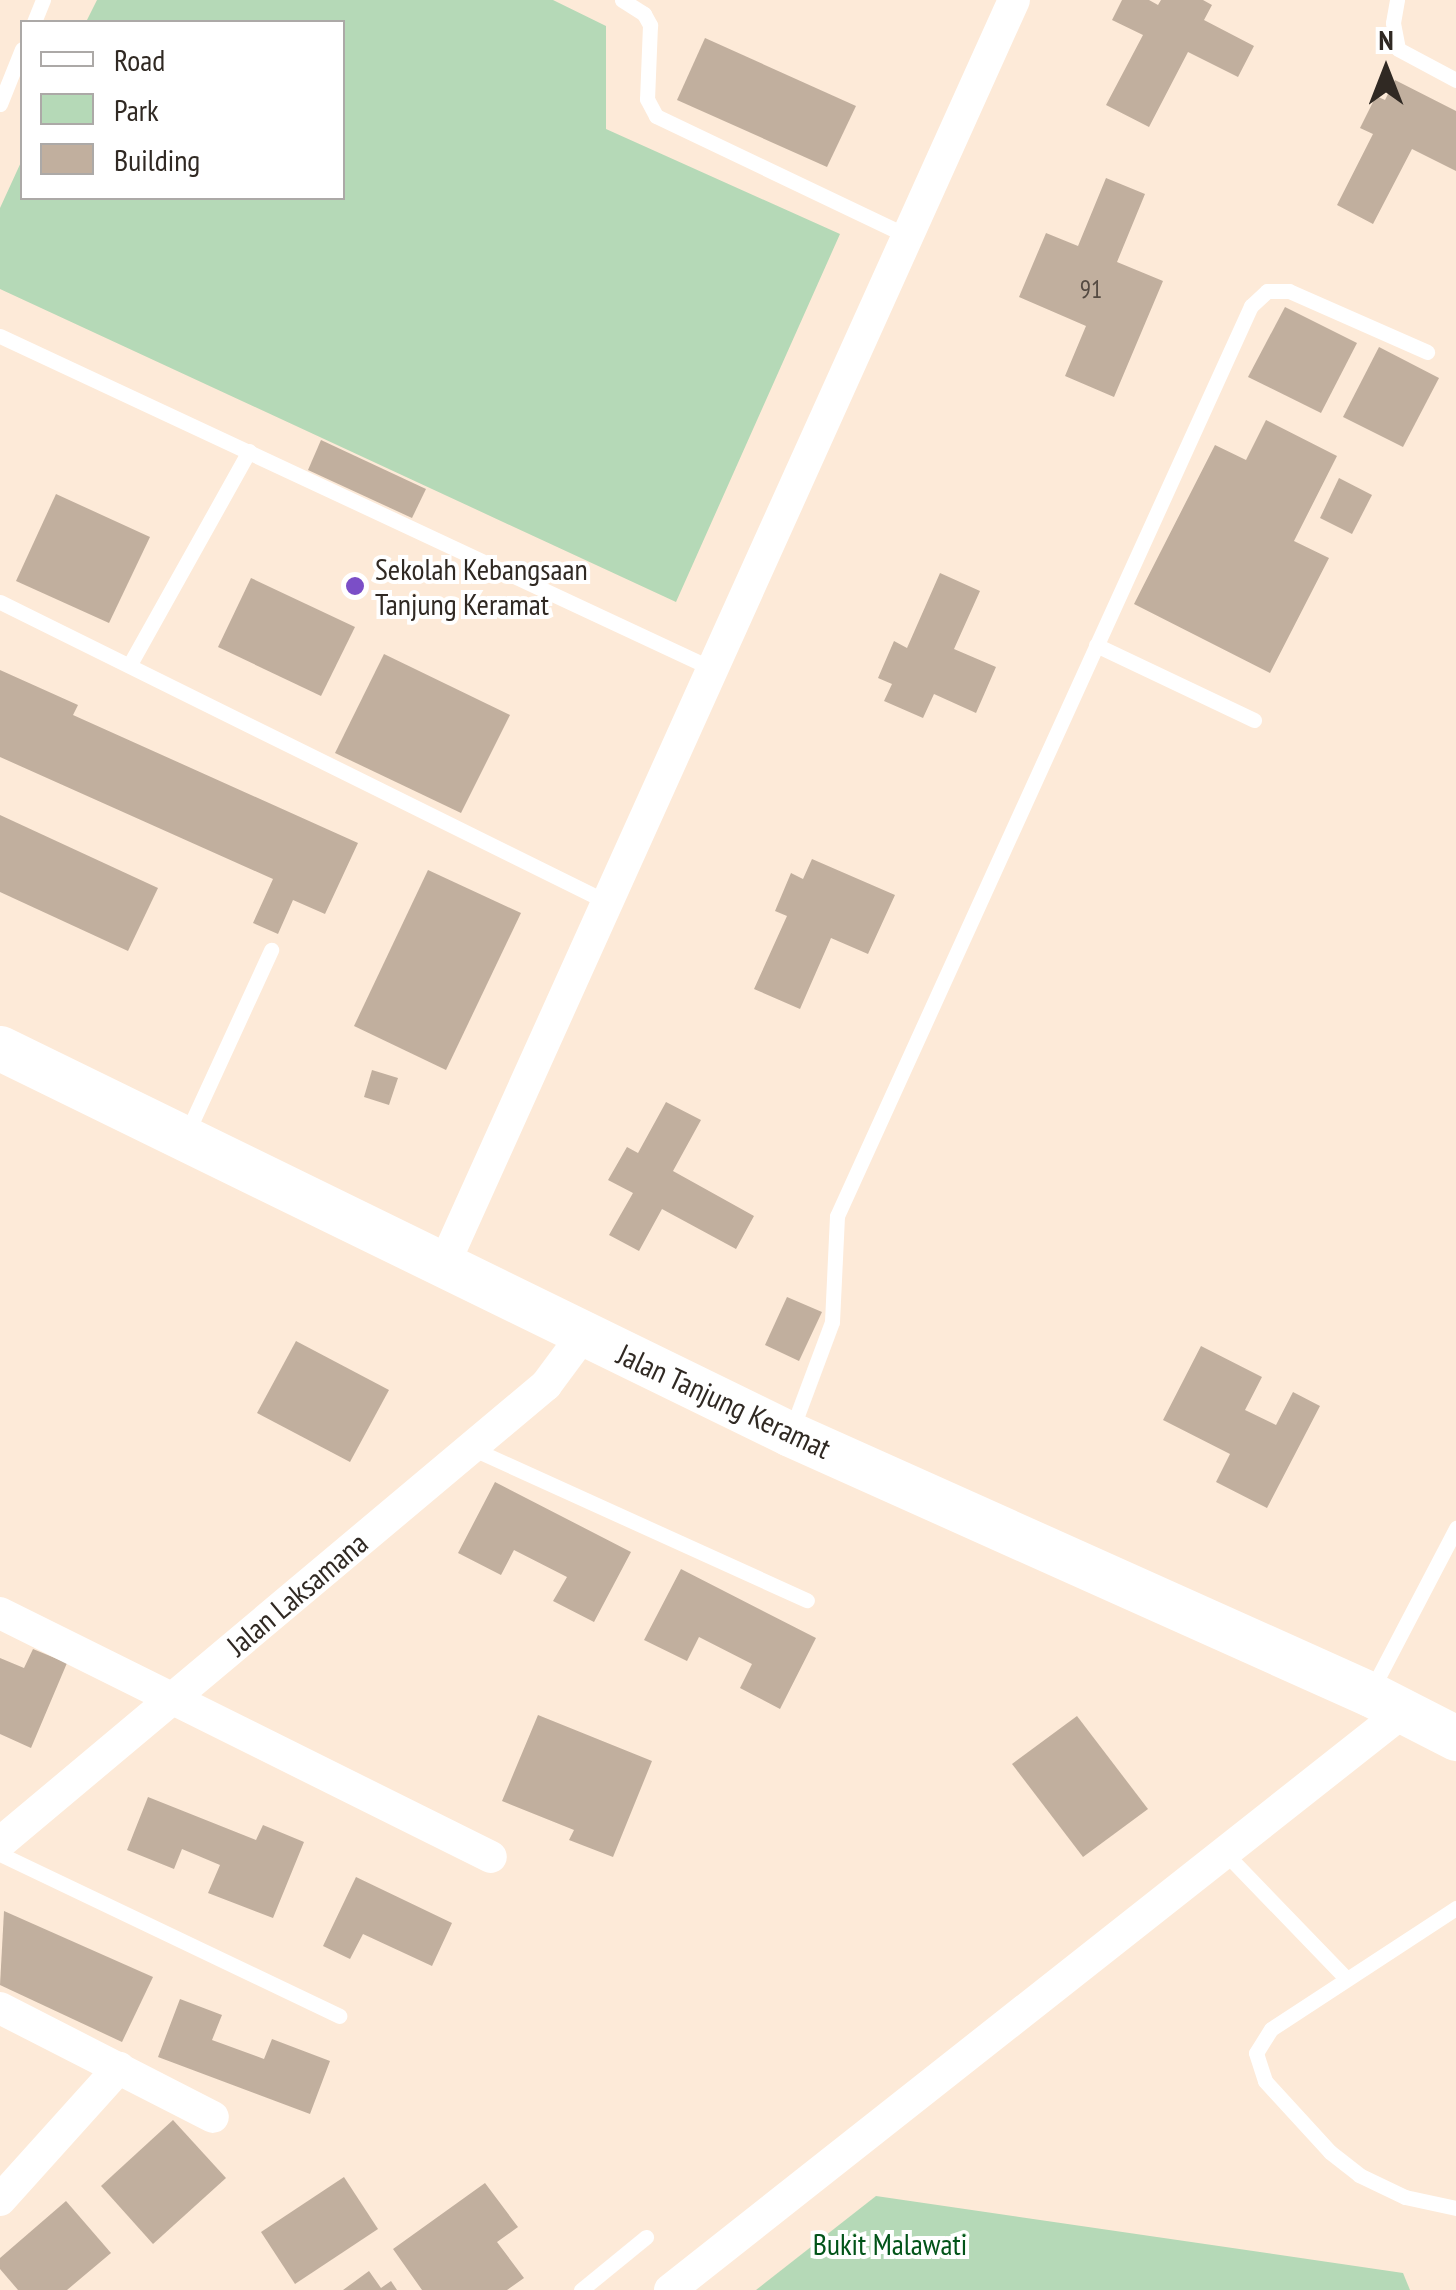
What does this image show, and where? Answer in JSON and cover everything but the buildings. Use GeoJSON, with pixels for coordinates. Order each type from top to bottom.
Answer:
{"type":"FeatureCollection","features":[{"type":"Feature","properties":{"kind":"street"},"geometry":{"type":"LineString","coordinates":[[445,1262],[1014,0]]}},
{"type":"Feature","properties":{"kind":"street","name":"Jalan Tanjung Keramat"},"geometry":{"type":"LineString","coordinates":[[0,1048],[445,1262],[583,1335],[790,1434],[1387,1703],[1452,1726]]}},
{"type":"Feature","properties":{"kind":"street","name":"Jalan Laksamana"},"geometry":{"type":"LineString","coordinates":[[0,1843],[546,1385],[583,1335]]}},
{"type":"Feature","properties":{"kind":"street"},"geometry":{"type":"LineString","coordinates":[[0,1613],[490,1857]]}},
{"type":"Feature","properties":{"kind":"street"},"geometry":{"type":"LineString","coordinates":[[670,2290],[1226,1855],[1387,1703]]}},
{"type":"Feature","properties":{"kind":"street"},"geometry":{"type":"LineString","coordinates":[[0,2008],[213,2117]]}},
{"type":"Feature","properties":{"kind":"street"},"geometry":{"type":"LineString","coordinates":[[0,2200],[118,2068]]}},
{"type":"Feature","properties":{"kind":"lane"},"geometry":{"type":"LineString","coordinates":[[622,0],[644,14],[650,25],[647,99],[656,116],[908,236]]}},
{"type":"Feature","properties":{"kind":"lane"},"geometry":{"type":"LineString","coordinates":[[1397,0],[1393,22],[1398,49],[1456,80]]}},
{"type":"Feature","properties":{"kind":"lane"},"geometry":{"type":"LineString","coordinates":[[0,104],[20,54]]}},
{"type":"Feature","properties":{"kind":"lane"},"geometry":{"type":"LineString","coordinates":[[790,1434],[832,1322],[837,1216],[1258,297],[1279,289],[1289,292],[1427,352]]}},
{"type":"Feature","properties":{"kind":"lane"},"geometry":{"type":"LineString","coordinates":[[0,336],[712,670]]}},
{"type":"Feature","properties":{"kind":"lane"},"geometry":{"type":"LineString","coordinates":[[130,664],[250,450]]}},
{"type":"Feature","properties":{"kind":"lane"},"geometry":{"type":"LineString","coordinates":[[0,602],[608,902]]}},
{"type":"Feature","properties":{"kind":"lane"},"geometry":{"type":"LineString","coordinates":[[1096,645],[1254,720]]}},
{"type":"Feature","properties":{"kind":"lane"},"geometry":{"type":"LineString","coordinates":[[184,1138],[271,950]]}},
{"type":"Feature","properties":{"kind":"lane"},"geometry":{"type":"LineString","coordinates":[[470,1447],[807,1600]]}},
{"type":"Feature","properties":{"kind":"lane"},"geometry":{"type":"LineString","coordinates":[[1387,1703],[1456,1528]]}},
{"type":"Feature","properties":{"kind":"lane"},"geometry":{"type":"LineString","coordinates":[[0,1854],[339,2016]]}},
{"type":"Feature","properties":{"kind":"lane"},"geometry":{"type":"LineString","coordinates":[[1226,1855],[1346,1977]]}},
{"type":"Feature","properties":{"kind":"lane"},"geometry":{"type":"LineString","coordinates":[[1456,1908],[1272,2029],[1256,2053],[1258,2068],[1330,2152],[1359,2175],[1405,2197],[1456,2208]]}},
{"type":"Feature","properties":{"kind":"lane"},"geometry":{"type":"LineString","coordinates":[[581,2290],[646,2236]]}},
{"type":"Feature","properties":{"kind":"green space"},"geometry":{"type":"Polygon","coordinates":[[[97,0],[553,0],[606,26],[606,129],[840,234],[676,602],[0,289],[0,208],[20,164],[20,200],[345,200],[345,20],[87,20],[97,0]]]}},
{"type":"Feature","properties":{"kind":"green space","name":"Bukit Malawati"},"geometry":{"type":"Polygon","coordinates":[[[876,2196],[1403,2273],[1410,2290],[756,2290],[876,2196]]]}},
{"type":"Feature","properties":{"kind":"place","name":"Sekolah Kebangsaan Tanjung Keramat"},"geometry":{"type":"Point","coordinates":[355,586]}}]}
